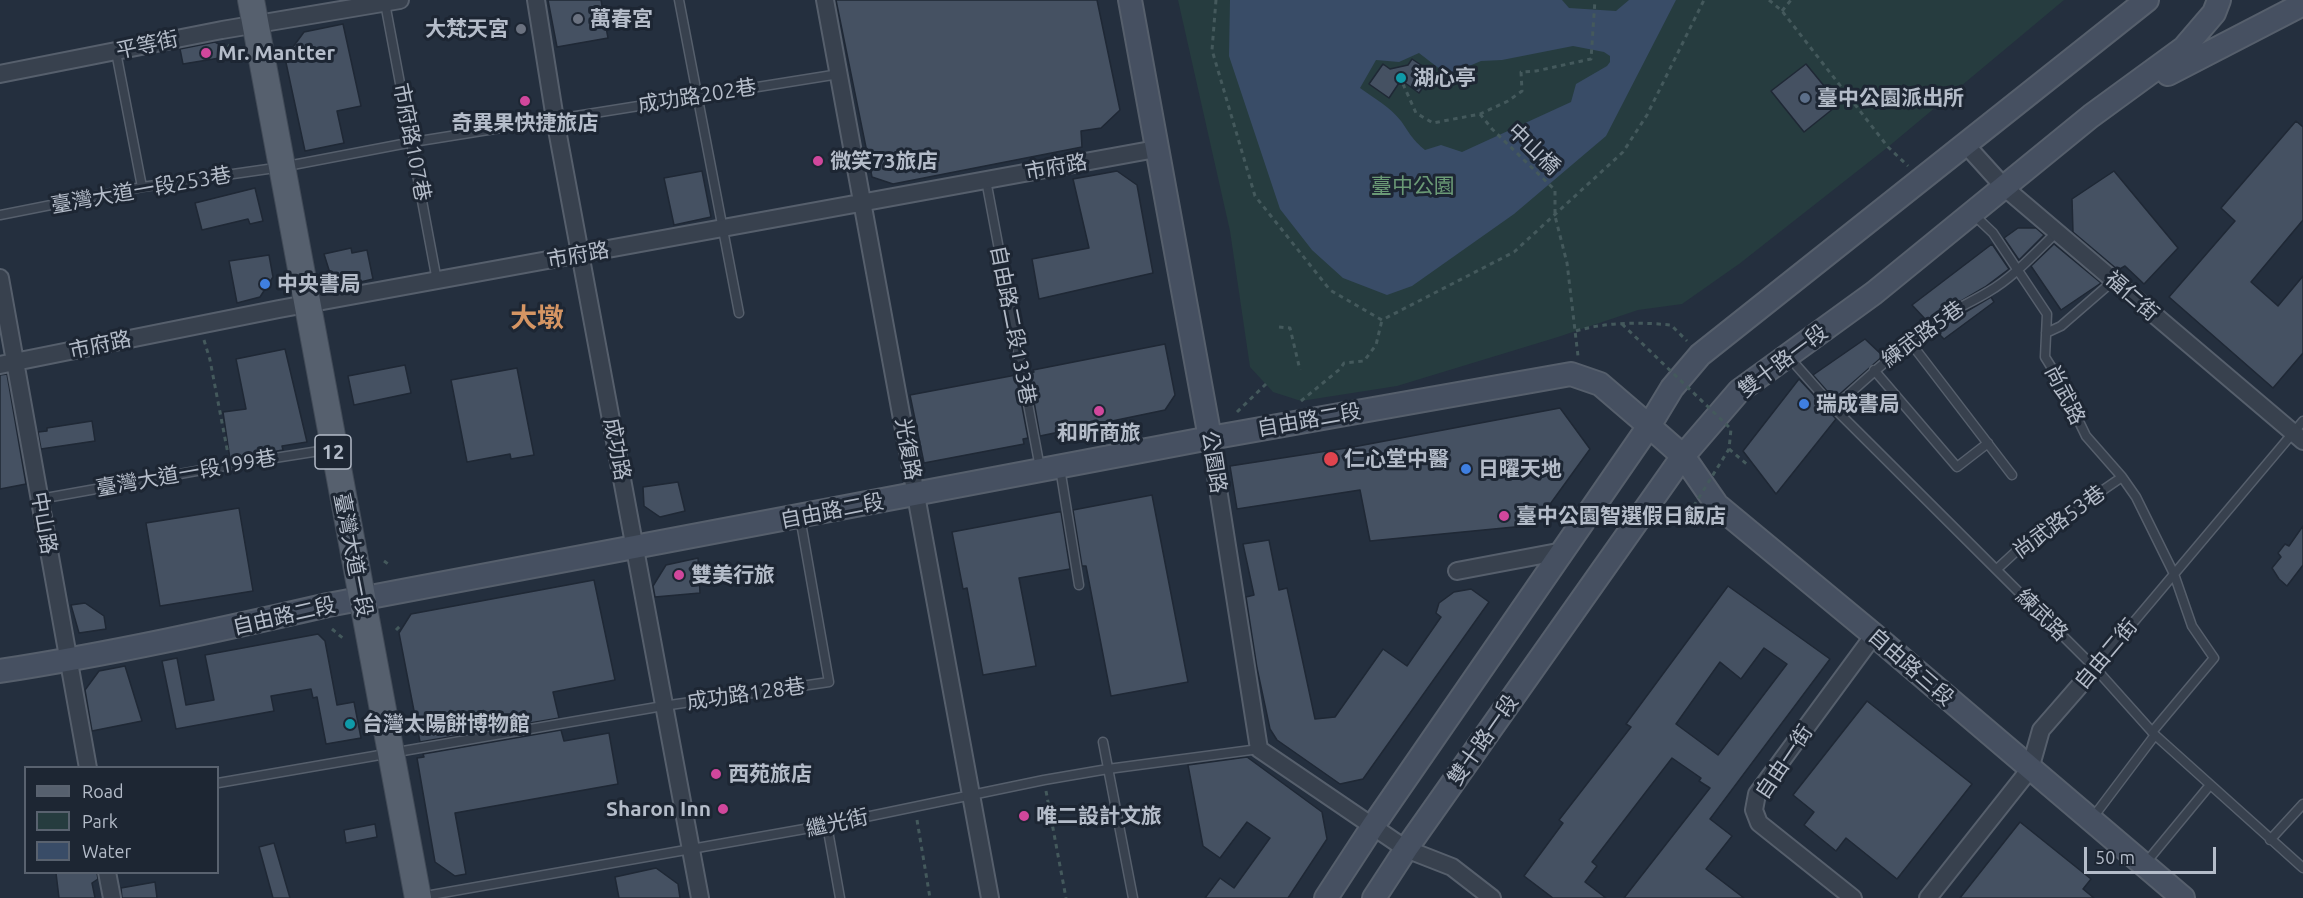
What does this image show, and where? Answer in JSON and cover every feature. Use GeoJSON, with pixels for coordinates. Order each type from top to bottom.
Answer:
{"type":"FeatureCollection","features":[{"type":"Feature","properties":{"kind":"main road","name":"公園路"},"geometry":{"type":"LineString","coordinates":[[1130,0],[1210,438]]}},
{"type":"Feature","properties":{"kind":"main road","name":"雙十路一段"},"geometry":{"type":"LineString","coordinates":[[1326,898],[1373,826],[1649,426],[1672,388],[1700,355],[2147,0]]}},
{"type":"Feature","properties":{"kind":"main road","name":"雙十路一段"},"geometry":{"type":"LineString","coordinates":[[1374,898],[1406,849],[1683,456],[1739,391],[1874,293],[2091,117],[2184,48],[2214,13],[2220,0]]}},
{"type":"Feature","properties":{"kind":"main road"},"geometry":{"type":"LineString","coordinates":[[2091,117],[2303,4]]}},
{"type":"Feature","properties":{"kind":"main road","name":"臺灣大道一段"},"geometry":{"type":"LineString","coordinates":[[253,12],[417,898]]}},
{"type":"Feature","properties":{"kind":"main road","name":"自由路二段"},"geometry":{"type":"LineString","coordinates":[[0,671],[69,660],[361,599],[635,549],[1210,438],[1560,375],[1579,376],[1600,384],[1649,426]]}},
{"type":"Feature","properties":{"kind":"main road","name":"自由路三段"},"geometry":{"type":"LineString","coordinates":[[1649,426],[1683,456],[1717,505],[1874,635],[2182,898]]}},
{"type":"Feature","properties":{"kind":"street","name":"成功路"},"geometry":{"type":"LineString","coordinates":[[536,0],[555,119],[700,898]]}},
{"type":"Feature","properties":{"kind":"street","name":"光復路"},"geometry":{"type":"LineString","coordinates":[[825,0],[990,898]]}},
{"type":"Feature","properties":{"kind":"street","name":"平等街"},"geometry":{"type":"LineString","coordinates":[[0,74],[116,52],[253,12],[393,1]]}},
{"type":"Feature","properties":{"kind":"street","name":"福仁街"},"geometry":{"type":"LineString","coordinates":[[1966,145],[2005,188],[2058,231],[2113,281],[2300,432]]}},
{"type":"Feature","properties":{"kind":"street","name":"市府路"},"geometry":{"type":"LineString","coordinates":[[7,364],[306,304],[1156,149]]}},
{"type":"Feature","properties":{"kind":"street","name":"中山路"},"geometry":{"type":"LineString","coordinates":[[0,278],[7,364],[40,499],[88,766]]}},
{"type":"Feature","properties":{"kind":"street","name":"公園路"},"geometry":{"type":"LineString","coordinates":[[1210,438],[1258,749]]}},
{"type":"Feature","properties":{"kind":"street"},"geometry":{"type":"LineString","coordinates":[[1457,571],[1563,551]]}},
{"type":"Feature","properties":{"kind":"street","name":"自由一街"},"geometry":{"type":"LineString","coordinates":[[1853,898],[1759,823],[1754,810],[1757,794],[1874,635]]}},
{"type":"Feature","properties":{"kind":"street","name":"自由二街"},"geometry":{"type":"LineString","coordinates":[[1928,898],[2030,769],[2041,730],[2095,668]]}},
{"type":"Feature","properties":{"kind":"street"},"geometry":{"type":"LineString","coordinates":[[1258,749],[1406,849],[1452,867],[1491,898]]}},
{"type":"Feature","properties":{"kind":"street"},"geometry":{"type":"LineString","coordinates":[[107,874],[112,898]]}},
{"type":"Feature","properties":{"kind":"lane"},"geometry":{"type":"LineString","coordinates":[[679,0],[739,313]]}},
{"type":"Feature","properties":{"kind":"lane","name":"市府路107巷"},"geometry":{"type":"LineString","coordinates":[[393,1],[413,142],[438,281]]}},
{"type":"Feature","properties":{"kind":"lane"},"geometry":{"type":"LineString","coordinates":[[116,52],[141,187]]}},
{"type":"Feature","properties":{"kind":"lane","name":"成功路202巷"},"geometry":{"type":"LineString","coordinates":[[413,142],[838,74]]}},
{"type":"Feature","properties":{"kind":"lane","name":"臺灣大道一段253巷"},"geometry":{"type":"LineString","coordinates":[[0,215],[141,187],[282,167],[413,142]]}},
{"type":"Feature","properties":{"kind":"lane","name":"自由路二段133巷"},"geometry":{"type":"LineString","coordinates":[[986,179],[1050,469],[1079,585]]}},
{"type":"Feature","properties":{"kind":"lane","name":"尚武路"},"geometry":{"type":"LineString","coordinates":[[1972,214],[1993,233],[2047,314],[2045,357],[2058,378],[2086,436],[2122,477],[2136,497],[2174,574]]}},
{"type":"Feature","properties":{"kind":"lane","name":"練武路5巷"},"geometry":{"type":"LineString","coordinates":[[1834,408],[1875,370],[1934,323],[1989,291],[2019,269],[2058,231]]}},
{"type":"Feature","properties":{"kind":"lane"},"geometry":{"type":"LineString","coordinates":[[2046,333],[2061,326],[2113,281]]}},
{"type":"Feature","properties":{"kind":"lane"},"geometry":{"type":"LineString","coordinates":[[1910,342],[2012,475]]}},
{"type":"Feature","properties":{"kind":"lane","name":"練武路"},"geometry":{"type":"LineString","coordinates":[[1788,355],[1834,408],[2095,668],[2154,734],[2303,868]]}},
{"type":"Feature","properties":{"kind":"lane"},"geometry":{"type":"LineString","coordinates":[[1875,370],[1957,467],[1988,443]]}},
{"type":"Feature","properties":{"kind":"lane","name":"自由二街"},"geometry":{"type":"LineString","coordinates":[[2095,668],[2174,574],[2300,432]]}},
{"type":"Feature","properties":{"kind":"lane","name":"臺灣大道一段199巷"},"geometry":{"type":"LineString","coordinates":[[40,499],[333,448]]}},
{"type":"Feature","properties":{"kind":"lane","name":"尚武路53巷"},"geometry":{"type":"LineString","coordinates":[[1996,569],[2023,544],[2122,477]]}},
{"type":"Feature","properties":{"kind":"lane","name":"成功路128巷"},"geometry":{"type":"LineString","coordinates":[[219,783],[663,706],[829,682],[800,517]]}},
{"type":"Feature","properties":{"kind":"lane"},"geometry":{"type":"LineString","coordinates":[[2091,820],[2154,734],[2214,658],[2192,626],[2174,574]]}},
{"type":"Feature","properties":{"kind":"lane"},"geometry":{"type":"LineString","coordinates":[[1103,742],[1133,898]]}},
{"type":"Feature","properties":{"kind":"lane","name":"繼光街"},"geometry":{"type":"LineString","coordinates":[[417,898],[826,825],[1044,780],[1258,749]]}},
{"type":"Feature","properties":{"kind":"lane"},"geometry":{"type":"LineString","coordinates":[[2144,865],[2210,785]]}},
{"type":"Feature","properties":{"kind":"lane"},"geometry":{"type":"LineString","coordinates":[[2270,840],[2303,804]]}},
{"type":"Feature","properties":{"kind":"lane"},"geometry":{"type":"LineString","coordinates":[[826,825],[840,898]]}},
{"type":"Feature","properties":{"kind":"path"},"geometry":{"type":"LineString","coordinates":[[1216,0],[1212,50],[1255,196],[1330,290],[1382,320]]}},
{"type":"Feature","properties":{"kind":"path"},"geometry":{"type":"LineString","coordinates":[[1403,84],[1416,114],[1433,123],[1480,114],[1508,101],[1522,91],[1521,72],[1536,71],[1591,58],[1595,0]]}},
{"type":"Feature","properties":{"kind":"path"},"geometry":{"type":"LineString","coordinates":[[1301,400],[1340,369],[1344,363],[1364,362],[1376,345],[1382,320],[1514,252],[1623,152],[1652,105],[1704,0]]}},
{"type":"Feature","properties":{"kind":"path"},"geometry":{"type":"LineString","coordinates":[[1769,0],[1782,11],[1888,147],[1921,179]]}},
{"type":"Feature","properties":{"kind":"path"},"geometry":{"type":"LineString","coordinates":[[1782,11],[1791,0]]}},
{"type":"Feature","properties":{"kind":"path"},"geometry":{"type":"LineString","coordinates":[[225,43],[239,53]]}},
{"type":"Feature","properties":{"kind":"path","name":"中山橋"},"geometry":{"type":"LineString","coordinates":[[1480,114],[1492,129],[1555,190],[1555,216]]}},
{"type":"Feature","properties":{"kind":"path"},"geometry":{"type":"LineString","coordinates":[[1555,216],[1567,263],[1579,376]]}},
{"type":"Feature","properties":{"kind":"path"},"geometry":{"type":"LineString","coordinates":[[331,274],[336,277]]}},
{"type":"Feature","properties":{"kind":"path"},"geometry":{"type":"LineString","coordinates":[[1576,331],[1622,324],[1671,325],[1700,355]]}},
{"type":"Feature","properties":{"kind":"path"},"geometry":{"type":"LineString","coordinates":[[1622,324],[1731,429],[1729,450],[1690,512],[1711,528]]}},
{"type":"Feature","properties":{"kind":"path"},"geometry":{"type":"LineString","coordinates":[[199,325],[210,360],[230,465]]}},
{"type":"Feature","properties":{"kind":"path"},"geometry":{"type":"LineString","coordinates":[[1279,327],[1290,328],[1300,370]]}},
{"type":"Feature","properties":{"kind":"path"},"geometry":{"type":"LineString","coordinates":[[1729,450],[1749,465]]}},
{"type":"Feature","properties":{"kind":"path"},"geometry":{"type":"LineString","coordinates":[[384,561],[392,566]]}},
{"type":"Feature","properties":{"kind":"path"},"geometry":{"type":"LineString","coordinates":[[396,630],[402,624]]}},
{"type":"Feature","properties":{"kind":"path"},"geometry":{"type":"LineString","coordinates":[[332,629],[345,640]]}},
{"type":"Feature","properties":{"kind":"path"},"geometry":{"type":"LineString","coordinates":[[1044,780],[1066,898]]}},
{"type":"Feature","properties":{"kind":"path"},"geometry":{"type":"LineString","coordinates":[[915,806],[930,898]]}},
{"type":"Feature","properties":{"kind":"green space","name":"臺中公園"},"geometry":{"type":"Polygon","coordinates":[[[1178,0],[2064,0],[1888,147],[1739,264],[1682,304],[1638,310],[1397,386],[1301,401],[1273,392],[1250,367],[1230,231],[1178,0]]]}},
{"type":"Feature","properties":{"kind":"water"},"geometry":{"type":"Polygon","coordinates":[[[1230,0],[1562,0],[1569,8],[1616,11],[1629,0],[1676,0],[1606,136],[1514,214],[1412,286],[1387,295],[1343,278],[1312,250],[1280,209],[1229,56],[1230,0]],[[1573,46],[1502,60],[1481,61],[1441,78],[1441,70],[1419,53],[1399,62],[1376,60],[1360,88],[1392,111],[1425,150],[1441,145],[1462,152],[1571,102],[1576,84],[1610,62],[1610,56],[1604,52],[1573,46]]]}},
{"type":"Feature","properties":{"kind":"building","name":"萬春宮"},"geometry":{"type":"Polygon","coordinates":[[[548,0],[601,0],[608,38],[557,47],[548,0]]]}},
{"type":"Feature","properties":{"kind":"building"},"geometry":{"type":"Polygon","coordinates":[[[836,0],[1097,0],[1120,110],[1101,128],[1081,131],[1082,147],[893,184],[872,177],[836,0]]]}},
{"type":"Feature","properties":{"kind":"building"},"geometry":{"type":"Polygon","coordinates":[[[343,24],[361,106],[337,111],[344,143],[305,151],[285,58],[304,32],[343,24]]]}},
{"type":"Feature","properties":{"kind":"building","name":"Mr. Mantter"},"geometry":{"type":"Polygon","coordinates":[[[215,42],[238,55],[183,64],[180,49],[215,42]]]}},
{"type":"Feature","properties":{"kind":"building","name":"湖心亭"},"geometry":{"type":"Polygon","coordinates":[[[1412,59],[1433,73],[1419,93],[1401,80],[1389,98],[1369,84],[1383,64],[1390,69],[1408,65],[1412,59]]]}},
{"type":"Feature","properties":{"kind":"building","name":"臺中公園派出所"},"geometry":{"type":"Polygon","coordinates":[[[1806,64],[1839,104],[1804,132],[1771,91],[1806,64]]]}},
{"type":"Feature","properties":{"kind":"building"},"geometry":{"type":"Polygon","coordinates":[[[2296,121],[2303,127],[2303,220],[2251,282],[2278,306],[2303,276],[2303,353],[2273,388],[2169,297],[2235,221],[2221,208],[2296,121]]]}},
{"type":"Feature","properties":{"kind":"building"},"geometry":{"type":"Polygon","coordinates":[[[702,171],[711,217],[674,225],[664,178],[702,171]]]}},
{"type":"Feature","properties":{"kind":"building"},"geometry":{"type":"Polygon","coordinates":[[[1117,171],[1137,185],[1153,273],[1039,299],[1032,259],[1089,248],[1073,179],[1117,171]]]}},
{"type":"Feature","properties":{"kind":"building"},"geometry":{"type":"Polygon","coordinates":[[[2114,171],[2178,248],[2144,284],[2125,266],[2118,270],[2073,232],[2072,199],[2114,171]]]}},
{"type":"Feature","properties":{"kind":"building"},"geometry":{"type":"Polygon","coordinates":[[[255,188],[263,221],[250,224],[248,219],[202,230],[195,203],[255,188]]]}},
{"type":"Feature","properties":{"kind":"building"},"geometry":{"type":"Polygon","coordinates":[[[2018,228],[2036,228],[2044,235],[2019,260],[2004,238],[2018,228]]]}},
{"type":"Feature","properties":{"kind":"building"},"geometry":{"type":"Polygon","coordinates":[[[1992,244],[2009,269],[1985,287],[1927,321],[1912,305],[1992,244]]]}},
{"type":"Feature","properties":{"kind":"building"},"geometry":{"type":"Polygon","coordinates":[[[2054,244],[2101,283],[2061,310],[2031,266],[2054,244]]]}},
{"type":"Feature","properties":{"kind":"building"},"geometry":{"type":"Polygon","coordinates":[[[351,248],[352,253],[367,250],[373,279],[348,285],[329,270],[324,254],[351,248]]]}},
{"type":"Feature","properties":{"kind":"building"},"geometry":{"type":"Polygon","coordinates":[[[269,255],[273,277],[260,297],[237,303],[229,261],[269,255]]]}},
{"type":"Feature","properties":{"kind":"building"},"geometry":{"type":"Polygon","coordinates":[[[1991,297],[1994,302],[1944,339],[1935,330],[1991,297]]]}},
{"type":"Feature","properties":{"kind":"building"},"geometry":{"type":"Polygon","coordinates":[[[1865,339],[1883,356],[1834,399],[1813,375],[1865,339]]]}},
{"type":"Feature","properties":{"kind":"building"},"geometry":{"type":"Polygon","coordinates":[[[1165,344],[1175,395],[1165,410],[1040,436],[1029,373],[1034,372],[1033,370],[1165,344]]]}},
{"type":"Feature","properties":{"kind":"building"},"geometry":{"type":"Polygon","coordinates":[[[285,349],[307,442],[282,446],[283,450],[230,459],[223,412],[246,409],[236,359],[285,349]]]}},
{"type":"Feature","properties":{"kind":"building"},"geometry":{"type":"Polygon","coordinates":[[[405,365],[411,393],[354,405],[348,376],[405,365]]]}},
{"type":"Feature","properties":{"kind":"building"},"geometry":{"type":"Polygon","coordinates":[[[517,368],[534,455],[511,459],[510,454],[467,462],[451,380],[517,368]]]}},
{"type":"Feature","properties":{"kind":"building"},"geometry":{"type":"Polygon","coordinates":[[[7,374],[26,484],[0,489],[0,375],[7,374]]]}},
{"type":"Feature","properties":{"kind":"building"},"geometry":{"type":"Polygon","coordinates":[[[1016,375],[1028,438],[1023,439],[1024,444],[924,463],[910,395],[1016,375]]]}},
{"type":"Feature","properties":{"kind":"building"},"geometry":{"type":"Polygon","coordinates":[[[1799,379],[1836,419],[1776,494],[1743,451],[1799,379]]]}},
{"type":"Feature","properties":{"kind":"building","name":"日曜天地"},"geometry":{"type":"Polygon","coordinates":[[[1560,408],[1590,449],[1535,525],[1370,541],[1360,490],[1237,509],[1230,466],[1353,447],[1560,408]]]}},
{"type":"Feature","properties":{"kind":"building"},"geometry":{"type":"Polygon","coordinates":[[[92,421],[95,441],[41,449],[38,432],[47,431],[47,428],[92,421]]]}},
{"type":"Feature","properties":{"kind":"building"},"geometry":{"type":"Polygon","coordinates":[[[678,482],[685,511],[660,517],[644,506],[643,487],[678,482]]]}},
{"type":"Feature","properties":{"kind":"building"},"geometry":{"type":"Polygon","coordinates":[[[1152,495],[1188,682],[1111,696],[1086,566],[1082,566],[1073,510],[1152,495]]]}},
{"type":"Feature","properties":{"kind":"building"},"geometry":{"type":"Polygon","coordinates":[[[239,508],[253,591],[160,606],[146,523],[239,508]]]}},
{"type":"Feature","properties":{"kind":"building"},"geometry":{"type":"Polygon","coordinates":[[[1061,512],[1070,569],[1019,578],[1036,666],[983,675],[967,588],[963,589],[952,532],[1061,512]]]}},
{"type":"Feature","properties":{"kind":"building"},"geometry":{"type":"Polygon","coordinates":[[[2303,526],[2303,565],[2287,586],[2272,568],[2281,557],[2278,553],[2285,544],[2289,546],[2303,526]]]}},
{"type":"Feature","properties":{"kind":"building"},"geometry":{"type":"Polygon","coordinates":[[[1269,540],[1279,590],[1287,588],[1315,719],[1335,717],[1383,649],[1407,666],[1441,617],[1436,613],[1439,603],[1454,592],[1471,589],[1489,602],[1363,779],[1340,784],[1277,740],[1270,729],[1257,668],[1246,597],[1254,595],[1243,544],[1269,540]]]}},
{"type":"Feature","properties":{"kind":"building","name":"雙美行旅"},"geometry":{"type":"Polygon","coordinates":[[[698,558],[700,593],[655,597],[653,586],[666,565],[698,558]]]}},
{"type":"Feature","properties":{"kind":"building"},"geometry":{"type":"Polygon","coordinates":[[[594,580],[615,680],[553,692],[559,718],[420,742],[399,633],[411,614],[594,580]]]}},
{"type":"Feature","properties":{"kind":"building"},"geometry":{"type":"Polygon","coordinates":[[[1728,586],[1830,659],[1710,819],[1732,836],[1706,869],[1744,898],[1624,898],[1710,788],[1699,781],[1701,778],[1672,758],[1592,862],[1597,866],[1585,882],[1606,898],[1553,898],[1524,876],[1563,823],[1559,820],[1631,727],[1626,724],[1728,586]],[[1764,648],[1741,679],[1720,662],[1676,724],[1718,755],[1787,664],[1764,648]]]}},
{"type":"Feature","properties":{"kind":"building"},"geometry":{"type":"Polygon","coordinates":[[[85,603],[104,616],[106,629],[79,633],[71,605],[85,603]]]}},
{"type":"Feature","properties":{"kind":"building"},"geometry":{"type":"Polygon","coordinates":[[[318,634],[325,641],[337,705],[354,702],[361,738],[326,744],[317,697],[313,698],[311,689],[271,696],[274,711],[176,729],[162,661],[177,658],[186,705],[214,700],[205,655],[318,634]]]}},
{"type":"Feature","properties":{"kind":"building"},"geometry":{"type":"Polygon","coordinates":[[[125,666],[142,721],[92,731],[85,690],[99,671],[125,666]]]}},
{"type":"Feature","properties":{"kind":"building"},"geometry":{"type":"Polygon","coordinates":[[[1867,701],[1972,784],[1897,879],[1846,838],[1836,851],[1804,825],[1814,812],[1793,795],[1867,701]]]}},
{"type":"Feature","properties":{"kind":"building"},"geometry":{"type":"Polygon","coordinates":[[[561,730],[564,741],[609,733],[618,784],[455,813],[466,874],[455,876],[435,862],[417,758],[424,757],[423,754],[561,730]]]}},
{"type":"Feature","properties":{"kind":"building"},"geometry":{"type":"Polygon","coordinates":[[[1247,757],[1322,812],[1327,839],[1288,898],[1205,898],[1220,878],[1234,888],[1270,838],[1247,822],[1220,858],[1203,846],[1188,765],[1247,757]]]}},
{"type":"Feature","properties":{"kind":"building"},"geometry":{"type":"Polygon","coordinates":[[[2020,822],[2091,879],[2083,889],[2094,898],[1960,898],[2020,822]]]}},
{"type":"Feature","properties":{"kind":"building"},"geometry":{"type":"Polygon","coordinates":[[[375,824],[377,837],[346,843],[344,830],[375,824]]]}},
{"type":"Feature","properties":{"kind":"building"},"geometry":{"type":"Polygon","coordinates":[[[274,843],[290,898],[273,898],[259,847],[274,843]]]}},
{"type":"Feature","properties":{"kind":"building"},"geometry":{"type":"Polygon","coordinates":[[[656,868],[678,884],[680,898],[619,898],[615,877],[656,868]]]}},
{"type":"Feature","properties":{"kind":"building"},"geometry":{"type":"Polygon","coordinates":[[[56,874],[97,874],[98,879],[92,883],[95,898],[59,898],[56,874]]]}},
{"type":"Feature","properties":{"kind":"building"},"geometry":{"type":"Polygon","coordinates":[[[155,882],[157,898],[122,898],[121,888],[155,882]]]}},
{"type":"Feature","properties":{"kind":"place","name":"萬春宮"},"geometry":{"type":"Point","coordinates":[578,19]}},
{"type":"Feature","properties":{"kind":"place","name":"大梵天宮"},"geometry":{"type":"Point","coordinates":[521,29]}},
{"type":"Feature","properties":{"kind":"place","name":"Mr. Mantter"},"geometry":{"type":"Point","coordinates":[206,53]}},
{"type":"Feature","properties":{"kind":"place","name":"湖心亭"},"geometry":{"type":"Point","coordinates":[1401,78]}},
{"type":"Feature","properties":{"kind":"place","name":"臺中公園派出所"},"geometry":{"type":"Point","coordinates":[1805,98]}},
{"type":"Feature","properties":{"kind":"place","name":"奇異果快捷旅店"},"geometry":{"type":"Point","coordinates":[525,101]}},
{"type":"Feature","properties":{"kind":"place","name":"微笑73旅店"},"geometry":{"type":"Point","coordinates":[818,161]}},
{"type":"Feature","properties":{"kind":"place","name":"中央書局"},"geometry":{"type":"Point","coordinates":[265,284]}},
{"type":"Feature","properties":{"kind":"place","name":"瑞成書局"},"geometry":{"type":"Point","coordinates":[1804,404]}},
{"type":"Feature","properties":{"kind":"place","name":"和昕商旅"},"geometry":{"type":"Point","coordinates":[1099,411]}},
{"type":"Feature","properties":{"kind":"place","name":"仁心堂中醫"},"geometry":{"type":"Point","coordinates":[1331,459]}},
{"type":"Feature","properties":{"kind":"place","name":"日曜天地"},"geometry":{"type":"Point","coordinates":[1466,469]}},
{"type":"Feature","properties":{"kind":"place","name":"臺中公園智選假日飯店"},"geometry":{"type":"Point","coordinates":[1504,516]}},
{"type":"Feature","properties":{"kind":"place","name":"雙美行旅"},"geometry":{"type":"Point","coordinates":[679,575]}},
{"type":"Feature","properties":{"kind":"place","name":"台灣太陽餅博物館"},"geometry":{"type":"Point","coordinates":[350,724]}},
{"type":"Feature","properties":{"kind":"place","name":"西苑旅店"},"geometry":{"type":"Point","coordinates":[716,774]}},
{"type":"Feature","properties":{"kind":"place","name":"Sharon Inn"},"geometry":{"type":"Point","coordinates":[723,809]}},
{"type":"Feature","properties":{"kind":"place","name":"唯二設計文旅"},"geometry":{"type":"Point","coordinates":[1024,816]}},
{"type":"Feature","properties":{"kind":"district","name":"大墩"},"geometry":{"type":"Point","coordinates":[537,318]}}]}
